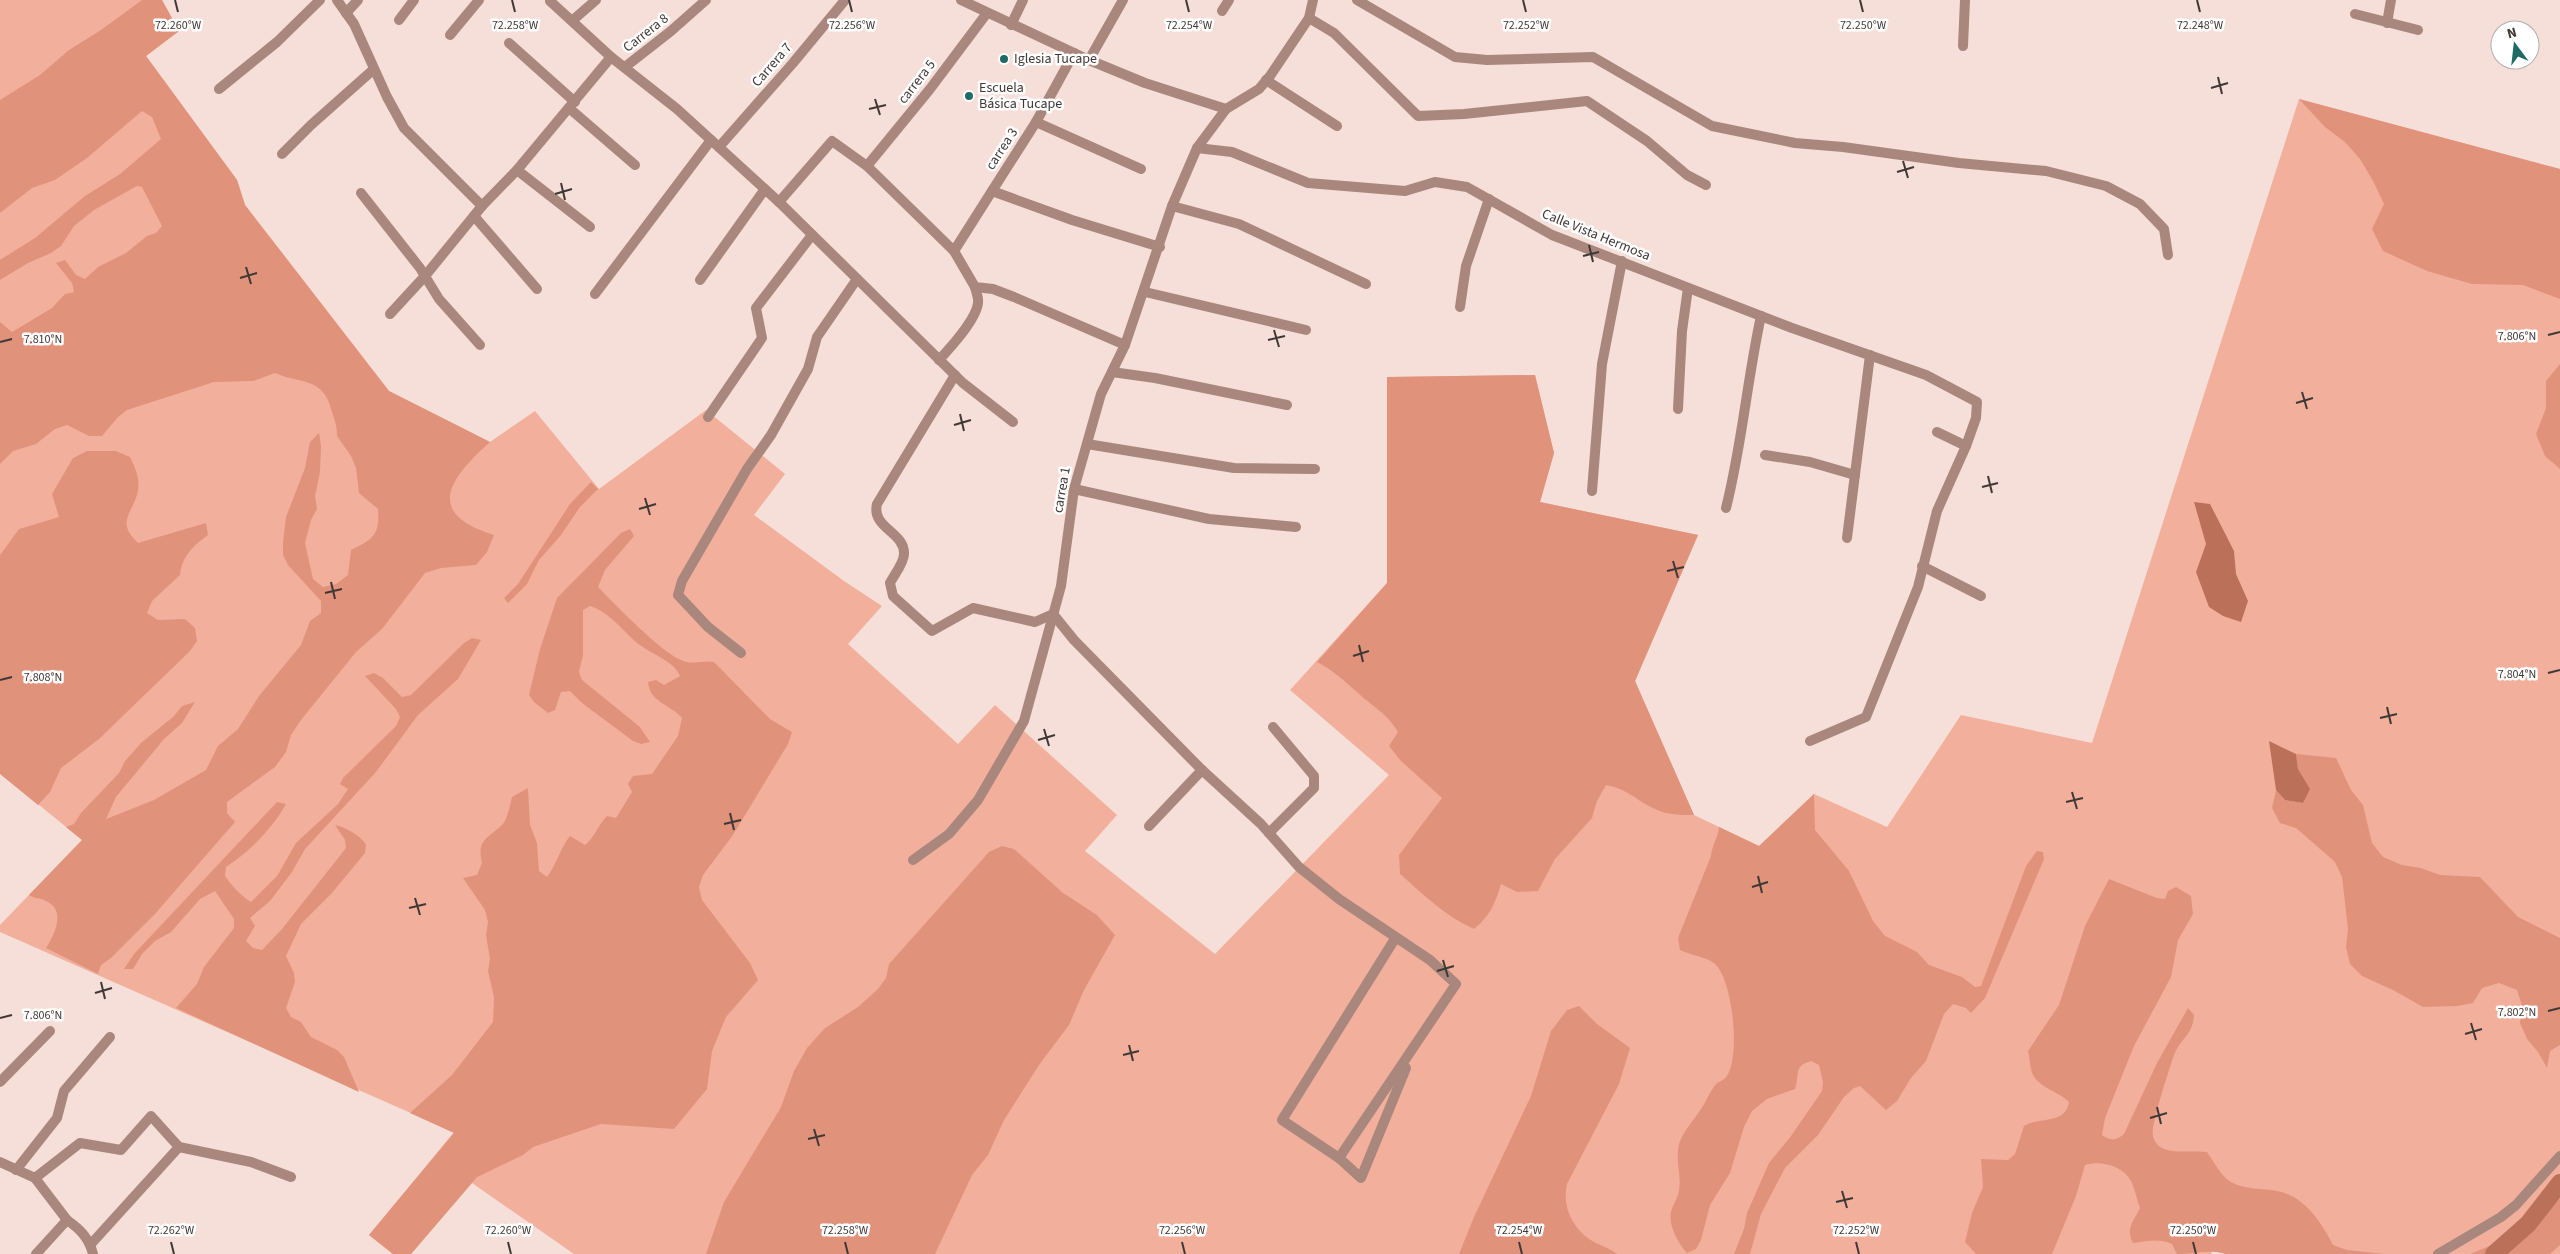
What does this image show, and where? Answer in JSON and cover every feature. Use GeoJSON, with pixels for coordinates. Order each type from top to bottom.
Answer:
{"type":"FeatureCollection","features":[{"type":"Feature","properties":{"kind":"street"},"geometry":{"type":"LineString","coordinates":[[219,89],[277,42],[320,0]]}},
{"type":"Feature","properties":{"kind":"street"},"geometry":{"type":"LineString","coordinates":[[337,0],[354,24],[404,128],[482,206]]}},
{"type":"Feature","properties":{"kind":"street"},"geometry":{"type":"LineString","coordinates":[[346,13],[358,0]]}},
{"type":"Feature","properties":{"kind":"street"},"geometry":{"type":"LineString","coordinates":[[399,20],[414,0]]}},
{"type":"Feature","properties":{"kind":"street"},"geometry":{"type":"LineString","coordinates":[[450,35],[479,0]]}},
{"type":"Feature","properties":{"kind":"street"},"geometry":{"type":"LineString","coordinates":[[573,20],[596,0]]}},
{"type":"Feature","properties":{"kind":"street","name":"Carrera 8"},"geometry":{"type":"LineString","coordinates":[[625,67],[706,0]]}},
{"type":"Feature","properties":{"kind":"street","name":"Carrera 7"},"geometry":{"type":"LineString","coordinates":[[595,294],[715,143],[793,63],[845,0]]}},
{"type":"Feature","properties":{"kind":"street"},"geometry":{"type":"LineString","coordinates":[[961,0],[1010,25],[1089,60],[1145,83],[1226,109],[1259,89],[1290,49],[1309,18],[1313,0]]}},
{"type":"Feature","properties":{"kind":"street"},"geometry":{"type":"LineString","coordinates":[[1010,25],[1024,0]]}},
{"type":"Feature","properties":{"kind":"street"},"geometry":{"type":"LineString","coordinates":[[1089,60],[1123,0]]}},
{"type":"Feature","properties":{"kind":"street"},"geometry":{"type":"LineString","coordinates":[[1222,11],[1228,0]]}},
{"type":"Feature","properties":{"kind":"street"},"geometry":{"type":"LineString","coordinates":[[1357,0],[1455,57],[1487,60],[1594,57],[1712,126],[1730,132],[1796,143],[1843,147],[1959,163],[2046,171],[2106,186],[2140,204],[2158,222],[2164,229],[2168,254]]}},
{"type":"Feature","properties":{"kind":"street"},"geometry":{"type":"LineString","coordinates":[[1963,46],[1964,0]]}},
{"type":"Feature","properties":{"kind":"street"},"geometry":{"type":"LineString","coordinates":[[2387,22],[2391,0]]}},
{"type":"Feature","properties":{"kind":"street"},"geometry":{"type":"LineString","coordinates":[[550,1],[573,20],[611,57],[677,109],[765,188],[856,279],[915,333],[939,360],[1013,422]]}},
{"type":"Feature","properties":{"kind":"street","name":"carrera 5"},"geometry":{"type":"LineString","coordinates":[[867,166],[930,89],[987,13]]}},
{"type":"Feature","properties":{"kind":"street"},"geometry":{"type":"LineString","coordinates":[[2355,14],[2418,30]]}},
{"type":"Feature","properties":{"kind":"street"},"geometry":{"type":"LineString","coordinates":[[1309,18],[1334,33],[1418,116],[1464,114],[1587,101],[1647,141],[1687,175],[1706,185]]}},
{"type":"Feature","properties":{"kind":"street"},"geometry":{"type":"LineString","coordinates":[[509,43],[634,165]]}},
{"type":"Feature","properties":{"kind":"street","name":"carrea 3"},"geometry":{"type":"LineString","coordinates":[[954,251],[1036,122],[1074,53]]}},
{"type":"Feature","properties":{"kind":"street"},"geometry":{"type":"LineString","coordinates":[[390,314],[425,276],[482,206],[517,170],[611,57]]}},
{"type":"Feature","properties":{"kind":"street"},"geometry":{"type":"LineString","coordinates":[[282,154],[311,124],[374,69]]}},
{"type":"Feature","properties":{"kind":"street"},"geometry":{"type":"LineString","coordinates":[[1266,80],[1337,126]]}},
{"type":"Feature","properties":{"kind":"street","name":"carrea 1"},"geometry":{"type":"LineString","coordinates":[[913,860],[949,834],[978,800],[1024,721],[1061,586],[1074,489],[1101,394],[1125,345],[1145,292],[1172,206],[1197,148],[1226,109]]}},
{"type":"Feature","properties":{"kind":"street"},"geometry":{"type":"LineString","coordinates":[[1036,122],[1141,169]]}},
{"type":"Feature","properties":{"kind":"street"},"geometry":{"type":"LineString","coordinates":[[779,202],[832,141],[867,166],[954,251],[975,287],[979,301],[974,314],[952,347],[939,360]]}},
{"type":"Feature","properties":{"kind":"street","name":"Calle Vista Hermosa"},"geometry":{"type":"LineString","coordinates":[[1197,148],[1232,152],[1308,183],[1404,190],[1435,182],[1467,187],[1552,235],[1761,316],[1926,375],[1977,402],[1976,418],[1966,446]]}},
{"type":"Feature","properties":{"kind":"street"},"geometry":{"type":"LineString","coordinates":[[517,170],[590,227]]}},
{"type":"Feature","properties":{"kind":"street"},"geometry":{"type":"LineString","coordinates":[[700,280],[765,188]]}},
{"type":"Feature","properties":{"kind":"street"},"geometry":{"type":"LineString","coordinates":[[992,191],[1072,220],[1160,247]]}},
{"type":"Feature","properties":{"kind":"street"},"geometry":{"type":"LineString","coordinates":[[361,193],[425,276],[439,299],[480,345]]}},
{"type":"Feature","properties":{"kind":"street"},"geometry":{"type":"LineString","coordinates":[[1460,306],[1466,266],[1488,199]]}},
{"type":"Feature","properties":{"kind":"street"},"geometry":{"type":"LineString","coordinates":[[1172,206],[1239,224],[1366,284]]}},
{"type":"Feature","properties":{"kind":"street"},"geometry":{"type":"LineString","coordinates":[[474,216],[537,289]]}},
{"type":"Feature","properties":{"kind":"street"},"geometry":{"type":"LineString","coordinates":[[708,417],[762,338],[756,308],[812,235]]}},
{"type":"Feature","properties":{"kind":"street"},"geometry":{"type":"LineString","coordinates":[[1592,491],[1602,364],[1622,261]]}},
{"type":"Feature","properties":{"kind":"street"},"geometry":{"type":"LineString","coordinates":[[741,653],[708,627],[678,595],[682,581],[748,469],[771,435],[808,369],[817,337],[856,279]]}},
{"type":"Feature","properties":{"kind":"street"},"geometry":{"type":"LineString","coordinates":[[975,287],[993,289],[1014,297],[1125,345]]}},
{"type":"Feature","properties":{"kind":"street"},"geometry":{"type":"LineString","coordinates":[[1678,409],[1682,331],[1688,288]]}},
{"type":"Feature","properties":{"kind":"street"},"geometry":{"type":"LineString","coordinates":[[1145,292],[1306,330]]}},
{"type":"Feature","properties":{"kind":"street"},"geometry":{"type":"LineString","coordinates":[[1726,508],[1735,471],[1748,375],[1761,316]]}},
{"type":"Feature","properties":{"kind":"street"},"geometry":{"type":"LineString","coordinates":[[1847,538],[1870,355]]}},
{"type":"Feature","properties":{"kind":"street"},"geometry":{"type":"LineString","coordinates":[[1112,372],[1155,378],[1287,405]]}},
{"type":"Feature","properties":{"kind":"street"},"geometry":{"type":"LineString","coordinates":[[955,375],[877,504],[875,511],[881,523],[899,540],[903,548],[904,556],[890,583],[893,596],[932,631],[973,608],[1035,622],[1053,614],[1074,640],[1202,770],[1269,833],[1299,867],[1339,899],[1430,960],[1456,984],[1339,1158]]}},
{"type":"Feature","properties":{"kind":"street"},"geometry":{"type":"LineString","coordinates":[[1810,741],[1866,717],[1918,587],[1937,511],[1966,446],[1937,432]]}},
{"type":"Feature","properties":{"kind":"street"},"geometry":{"type":"LineString","coordinates":[[1086,444],[1234,468],[1315,469]]}},
{"type":"Feature","properties":{"kind":"street"},"geometry":{"type":"LineString","coordinates":[[1765,455],[1810,462],[1855,475]]}},
{"type":"Feature","properties":{"kind":"street"},"geometry":{"type":"LineString","coordinates":[[1074,489],[1209,518],[1296,527]]}},
{"type":"Feature","properties":{"kind":"street"},"geometry":{"type":"LineString","coordinates":[[1922,566],[1981,596]]}},
{"type":"Feature","properties":{"kind":"street"},"geometry":{"type":"LineString","coordinates":[[1269,833],[1314,788],[1314,776],[1273,727]]}},
{"type":"Feature","properties":{"kind":"street"},"geometry":{"type":"LineString","coordinates":[[1149,826],[1202,770]]}},
{"type":"Feature","properties":{"kind":"street"},"geometry":{"type":"LineString","coordinates":[[1396,937],[1282,1120],[1339,1158],[1361,1178],[1413,1050]]}},
{"type":"Feature","properties":{"kind":"street"},"geometry":{"type":"LineString","coordinates":[[0,1082],[50,1031]]}},
{"type":"Feature","properties":{"kind":"street"},"geometry":{"type":"LineString","coordinates":[[16,1170],[57,1118],[64,1091],[110,1037]]}},
{"type":"Feature","properties":{"kind":"street"},"geometry":{"type":"LineString","coordinates":[[35,1178],[80,1143],[121,1150],[151,1116],[179,1147],[251,1162],[291,1177]]}},
{"type":"Feature","properties":{"kind":"street"},"geometry":{"type":"LineString","coordinates":[[0,1162],[35,1178],[67,1220],[80,1230],[92,1249],[179,1147]]}},
{"type":"Feature","properties":{"kind":"street"},"geometry":{"type":"LineString","coordinates":[[2438,1254],[2501,1217],[2516,1205],[2560,1156]]}},
{"type":"Feature","properties":{"kind":"street"},"geometry":{"type":"LineString","coordinates":[[36,1254],[67,1220]]}},
{"type":"Feature","properties":{"kind":"shaded area"},"geometry":{"type":"Polygon","coordinates":[[[0,0],[162,0],[179,31],[146,56],[237,180],[245,205],[389,391],[490,442],[535,411],[599,489],[706,410],[785,474],[754,515],[844,581],[882,606],[848,644],[958,744],[995,705],[1117,815],[1085,851],[1215,954],[1389,775],[1290,690],[1387,583],[1387,377],[1535,375],[1554,453],[1540,502],[1698,535],[1635,681],[1694,815],[1759,846],[1814,794],[1887,827],[1961,715],[2092,743],[2299,99],[2560,169],[2560,1254],[2226,1254],[2213,1250],[2211,1254],[574,1254],[472,1183],[411,1254],[393,1254],[369,1235],[454,1132],[0,932],[0,925],[82,840],[0,773],[0,0]]]}},
{"type":"Feature","properties":{"kind":"shaded area"},"geometry":{"type":"Polygon","coordinates":[[[142,0],[162,0],[179,31],[146,56],[237,180],[245,205],[389,391],[490,442],[464,469],[455,481],[450,494],[451,505],[458,516],[472,526],[494,535],[487,552],[476,565],[441,568],[425,573],[382,629],[356,652],[301,720],[291,735],[286,752],[275,767],[227,802],[227,813],[235,822],[154,915],[111,958],[101,965],[98,974],[46,948],[57,924],[56,912],[48,902],[29,895],[82,840],[66,827],[74,824],[81,813],[119,773],[125,761],[142,742],[173,717],[182,706],[195,702],[182,723],[164,739],[116,797],[106,819],[154,800],[206,770],[218,746],[238,729],[259,696],[301,645],[310,621],[321,613],[321,601],[288,565],[283,555],[283,542],[286,517],[305,468],[310,442],[319,433],[321,446],[320,472],[315,496],[317,509],[311,520],[305,543],[313,579],[323,587],[336,584],[348,575],[351,550],[370,539],[378,525],[378,509],[359,493],[356,468],[351,456],[337,436],[334,419],[322,391],[309,383],[275,373],[253,381],[214,382],[127,410],[118,417],[102,436],[89,436],[67,425],[55,429],[36,444],[13,451],[0,464],[0,322],[12,332],[52,308],[65,294],[74,292],[72,283],[56,263],[65,260],[76,275],[85,279],[98,267],[126,253],[147,236],[156,233],[162,226],[142,187],[137,186],[94,210],[74,226],[61,246],[51,253],[28,263],[0,280],[0,260],[35,238],[85,196],[120,174],[161,139],[152,117],[142,111],[87,158],[55,180],[32,188],[0,213],[0,100],[40,75],[69,50],[101,30],[142,0]]]}},
{"type":"Feature","properties":{"kind":"shaded area"},"geometry":{"type":"Polygon","coordinates":[[[2299,99],[2560,169],[2560,299],[2523,285],[2472,284],[2427,271],[2383,251],[2372,229],[2384,204],[2373,181],[2360,159],[2345,142],[2325,127],[2299,99]]]}},
{"type":"Feature","properties":{"kind":"shaded area"},"geometry":{"type":"Polygon","coordinates":[[[2560,364],[2560,469],[2545,456],[2536,434],[2546,408],[2546,381],[2560,364]]]}},
{"type":"Feature","properties":{"kind":"shaded area"},"geometry":{"type":"Polygon","coordinates":[[[1535,375],[1554,453],[1540,502],[1698,535],[1635,681],[1694,815],[1660,811],[1648,806],[1627,792],[1606,785],[1597,801],[1592,818],[1555,859],[1538,891],[1517,892],[1501,884],[1491,909],[1474,929],[1444,911],[1400,874],[1399,855],[1442,798],[1400,760],[1389,746],[1398,732],[1389,720],[1338,676],[1317,662],[1387,583],[1387,377],[1535,375]]]}},
{"type":"Feature","properties":{"kind":"shaded area"},"geometry":{"type":"Polygon","coordinates":[[[87,451],[116,451],[130,457],[136,471],[138,485],[137,495],[127,519],[127,525],[128,530],[138,543],[206,523],[208,535],[189,552],[183,562],[180,575],[152,601],[147,613],[158,620],[185,619],[195,628],[197,641],[190,651],[99,739],[61,768],[50,792],[38,805],[0,774],[0,555],[19,529],[59,517],[52,494],[73,458],[87,451]]]}},
{"type":"Feature","properties":{"kind":"shaded area"},"geometry":{"type":"Polygon","coordinates":[[[591,482],[598,489],[580,507],[561,535],[539,560],[527,584],[508,603],[504,598],[518,584],[570,504],[591,482]]]}},
{"type":"Feature","properties":{"kind":"shaded area"},"geometry":{"type":"Polygon","coordinates":[[[2194,502],[2210,504],[2234,551],[2236,574],[2248,601],[2241,622],[2223,616],[2209,607],[2196,572],[2206,544],[2194,502]]]}},
{"type":"Feature","properties":{"kind":"shaded area"},"geometry":{"type":"Polygon","coordinates":[[[630,529],[634,536],[605,570],[598,587],[641,630],[667,651],[678,659],[687,662],[714,662],[770,719],[792,732],[788,744],[733,835],[703,875],[699,887],[702,900],[750,963],[758,980],[726,1017],[712,1051],[707,1089],[674,1129],[601,1124],[533,1147],[523,1155],[477,1177],[411,1254],[393,1254],[369,1235],[454,1133],[410,1113],[452,1075],[493,1022],[494,997],[488,971],[490,959],[486,935],[488,922],[485,910],[463,878],[477,875],[482,863],[482,844],[505,821],[512,797],[528,788],[530,825],[537,843],[539,871],[547,877],[570,836],[585,845],[607,816],[616,818],[632,792],[628,784],[633,776],[652,774],[678,736],[682,718],[652,695],[648,682],[656,680],[664,685],[680,676],[677,671],[668,662],[640,645],[604,613],[590,606],[583,610],[583,655],[579,672],[582,680],[640,727],[650,742],[641,744],[633,741],[582,703],[570,691],[561,692],[555,710],[548,713],[534,702],[529,695],[540,649],[557,598],[621,533],[630,529]]]}},
{"type":"Feature","properties":{"kind":"shaded area"},"geometry":{"type":"Polygon","coordinates":[[[472,638],[481,640],[458,679],[418,715],[376,772],[305,849],[292,872],[270,901],[250,918],[255,926],[246,941],[253,948],[262,950],[282,929],[346,848],[345,840],[335,825],[352,832],[366,844],[365,853],[332,893],[301,924],[286,956],[294,973],[295,982],[286,1008],[291,1017],[301,1022],[311,1037],[337,1050],[344,1057],[359,1092],[176,1008],[197,984],[204,967],[234,928],[234,919],[215,891],[200,899],[171,932],[155,941],[142,954],[133,969],[124,969],[134,954],[277,802],[286,804],[267,831],[252,847],[226,867],[225,876],[251,902],[277,876],[296,843],[338,804],[348,789],[340,784],[343,778],[396,726],[400,717],[396,709],[365,676],[374,673],[383,678],[402,697],[411,695],[464,643],[472,638]]]}},
{"type":"Feature","properties":{"kind":"shaded area"},"geometry":{"type":"Polygon","coordinates":[[[2269,741],[2296,754],[2298,769],[2310,789],[2303,803],[2285,800],[2276,790],[2269,741]]]}},
{"type":"Feature","properties":{"kind":"shaded area"},"geometry":{"type":"Polygon","coordinates":[[[2296,754],[2336,758],[2351,790],[2363,805],[2372,843],[2383,857],[2402,865],[2421,868],[2440,875],[2480,877],[2518,917],[2560,938],[2560,1045],[2550,1051],[2547,1068],[2538,1052],[2527,1039],[2520,1023],[2522,1006],[2517,990],[2499,983],[2482,988],[2473,1003],[2457,1006],[2423,1007],[2393,990],[2362,976],[2350,964],[2346,947],[2348,929],[2342,877],[2335,862],[2296,828],[2280,823],[2272,808],[2276,790],[2285,800],[2303,803],[2309,790],[2298,769],[2296,754]]]}},
{"type":"Feature","properties":{"kind":"shaded area"},"geometry":{"type":"Polygon","coordinates":[[[1814,794],[1815,830],[1849,871],[1873,921],[1885,936],[1917,952],[1929,965],[1962,977],[1975,987],[1981,986],[2026,866],[2037,851],[2043,852],[2044,859],[1985,998],[1971,1013],[1966,1008],[1953,1004],[1944,1014],[1926,1061],[1911,1078],[1897,1101],[1886,1110],[1860,1086],[1854,1088],[1844,1097],[1818,1135],[1785,1168],[1761,1214],[1750,1254],[1734,1254],[1744,1229],[1747,1213],[1769,1163],[1791,1136],[1822,1091],[1823,1082],[1819,1065],[1811,1061],[1805,1063],[1799,1068],[1795,1089],[1767,1099],[1752,1111],[1744,1127],[1730,1173],[1710,1205],[1701,1240],[1696,1249],[1687,1253],[1674,1234],[1670,1217],[1679,1190],[1678,1148],[1684,1132],[1703,1106],[1712,1089],[1726,1077],[1731,1068],[1734,1038],[1730,1002],[1721,973],[1711,961],[1680,950],[1678,938],[1711,856],[1719,827],[1759,846],[1814,794]]]}},
{"type":"Feature","properties":{"kind":"shaded area"},"geometry":{"type":"Polygon","coordinates":[[[1002,846],[1014,849],[1063,893],[1097,915],[1115,935],[1084,990],[1069,1025],[1039,1065],[1004,1120],[988,1155],[972,1175],[935,1254],[706,1254],[724,1202],[781,1107],[794,1071],[807,1048],[825,1028],[858,1007],[878,989],[886,978],[889,964],[989,852],[1002,846]]]}},
{"type":"Feature","properties":{"kind":"shaded area"},"geometry":{"type":"Polygon","coordinates":[[[2109,879],[2157,898],[2165,899],[2168,891],[2176,887],[2191,896],[2193,914],[2178,940],[2171,977],[2134,1046],[2105,1118],[2102,1135],[2113,1139],[2124,1134],[2157,1063],[2188,1008],[2194,1015],[2193,1022],[2189,1032],[2174,1055],[2157,1110],[2153,1130],[2156,1143],[2162,1148],[2172,1151],[2207,1152],[2221,1173],[2236,1185],[2277,1191],[2296,1198],[2318,1220],[2333,1245],[2347,1250],[2385,1254],[2226,1254],[2208,1252],[2177,1254],[2172,1244],[2167,1242],[2153,1240],[2133,1243],[2130,1229],[2140,1208],[2131,1181],[2123,1171],[2098,1163],[2085,1165],[2076,1196],[2052,1254],[1976,1254],[1965,1242],[1972,1213],[1983,1187],[1981,1159],[2008,1160],[2015,1154],[2024,1126],[2057,1117],[2067,1109],[2069,1102],[2036,1080],[2031,1070],[2028,1051],[2059,1005],[2085,926],[2109,879]]]}},
{"type":"Feature","properties":{"kind":"shaded area"},"geometry":{"type":"Polygon","coordinates":[[[1579,1006],[1597,1024],[1630,1048],[1619,1084],[1567,1184],[1566,1192],[1569,1214],[1577,1228],[1589,1239],[1617,1254],[1459,1254],[1474,1217],[1531,1096],[1551,1031],[1567,1010],[1579,1006]]]}},
{"type":"Feature","properties":{"kind":"shaded area"},"geometry":{"type":"Polygon","coordinates":[[[2560,1199],[2560,1245],[2550,1254],[2470,1254],[2514,1236],[2560,1199]]]}},
{"type":"Feature","properties":{"kind":"waterway"},"geometry":{"type":"LineString","coordinates":[[2494,1254],[2528,1224],[2560,1183]]}},
{"type":"Feature","properties":{"kind":"place","name":"Iglesia Tucape"},"geometry":{"type":"Point","coordinates":[1004,59]}},
{"type":"Feature","properties":{"kind":"place","name":"Escuela Básica Tucape"},"geometry":{"type":"Point","coordinates":[969,96]}}]}
